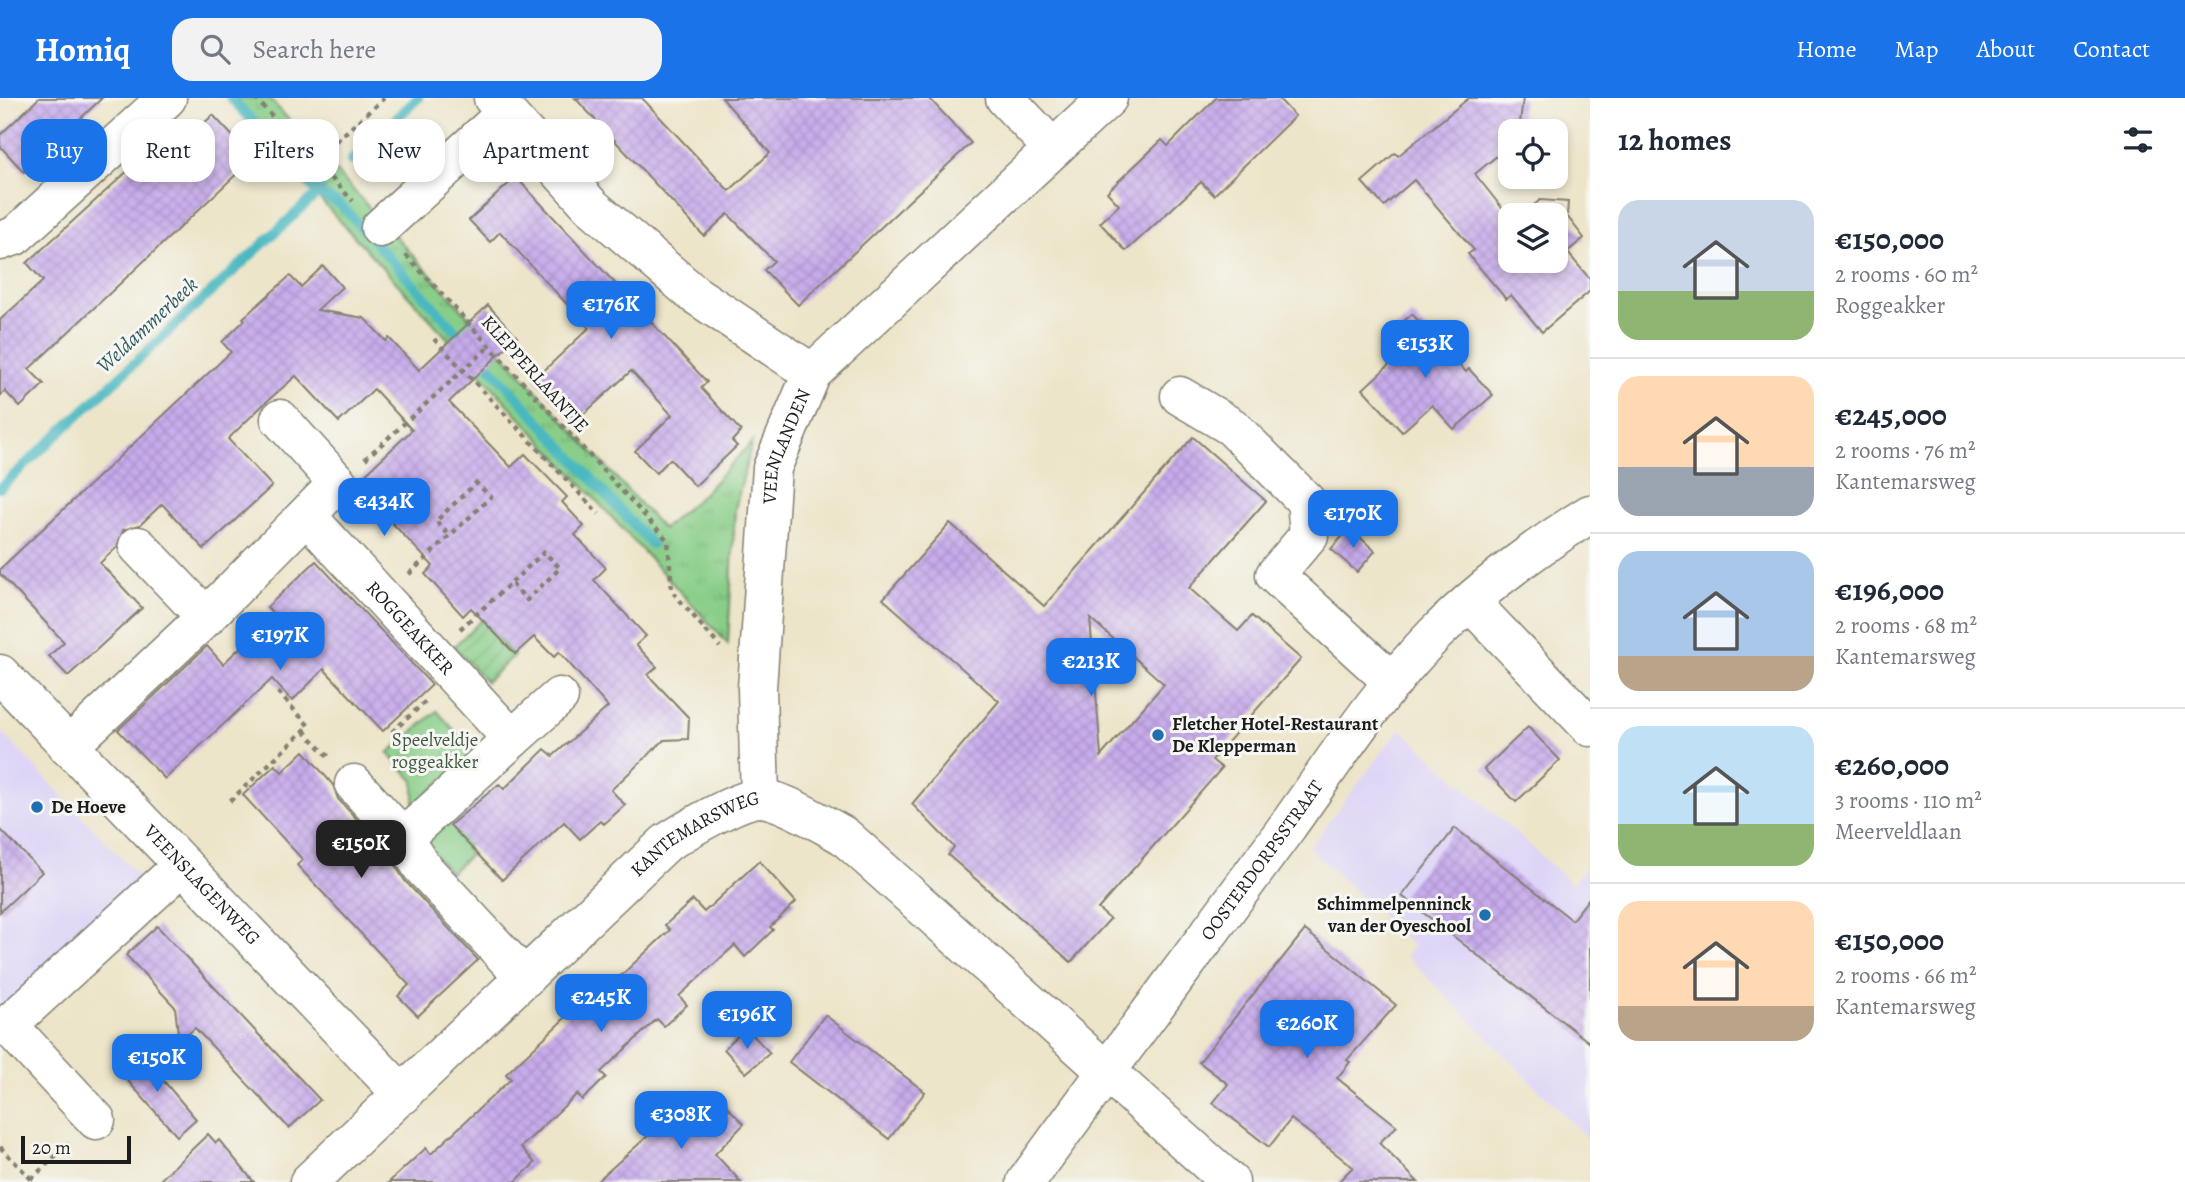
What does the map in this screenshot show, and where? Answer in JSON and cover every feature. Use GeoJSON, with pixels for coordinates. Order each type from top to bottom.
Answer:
{"type":"FeatureCollection","features":[{"type":"Feature","properties":{"kind":"street"},"geometry":{"type":"LineString","coordinates":[[0,241],[15,236],[167,98]]}},
{"type":"Feature","properties":{"kind":"street"},"geometry":{"type":"LineString","coordinates":[[1006,98],[1053,149]]}},
{"type":"Feature","properties":{"kind":"street","name":"VEENLANDEN"},"geometry":{"type":"LineString","coordinates":[[760,798],[757,688],[772,468],[812,373],[1108,98]]}},
{"type":"Feature","properties":{"kind":"street"},"geometry":{"type":"LineString","coordinates":[[380,228],[499,106],[591,206],[694,294],[812,373]]}},
{"type":"Feature","properties":{"kind":"street"},"geometry":{"type":"LineString","coordinates":[[1180,396],[1232,427],[1306,501],[1309,535],[1275,575],[1393,682]]}},
{"type":"Feature","properties":{"kind":"street"},"geometry":{"type":"LineString","coordinates":[[68,747],[206,617],[338,483],[281,418]]}},
{"type":"Feature","properties":{"kind":"street","name":"OOSTERDORPSSTRAAT"},"geometry":{"type":"LineString","coordinates":[[1026,1182],[1393,682],[1434,635],[1470,602],[1516,565],[1590,514]]}},
{"type":"Feature","properties":{"kind":"street","name":"ROGGEAKKER"},"geometry":{"type":"LineString","coordinates":[[307,516],[512,739]]}},
{"type":"Feature","properties":{"kind":"street"},"geometry":{"type":"LineString","coordinates":[[138,546],[206,617]]}},
{"type":"Feature","properties":{"kind":"street"},"geometry":{"type":"LineString","coordinates":[[1470,602],[1590,727]]}},
{"type":"Feature","properties":{"kind":"street","name":"VEENSLAGENWEG"},"geometry":{"type":"LineString","coordinates":[[0,674],[403,1095]]}},
{"type":"Feature","properties":{"kind":"street"},"geometry":{"type":"LineString","coordinates":[[404,838],[559,697]]}},
{"type":"Feature","properties":{"kind":"street"},"geometry":{"type":"LineString","coordinates":[[354,784],[404,838],[421,866],[525,978]]}},
{"type":"Feature","properties":{"kind":"street","name":"KANTEMARSWEG"},"geometry":{"type":"LineString","coordinates":[[309,1182],[666,843],[704,818],[760,798],[811,816],[844,836],[1230,1182]]}},
{"type":"Feature","properties":{"kind":"street"},"geometry":{"type":"LineString","coordinates":[[96,1120],[8,1025],[183,865]]}},
{"type":"Feature","properties":{"kind":"path","name":"KLEPPERLAANTJE"},"geometry":{"type":"LineString","coordinates":[[254,98],[274,119]]}},
{"type":"Feature","properties":{"kind":"path"},"geometry":{"type":"LineString","coordinates":[[339,138],[384,98]]}},
{"type":"Feature","properties":{"kind":"path","name":"KLEPPERLAANTJE"},"geometry":{"type":"LineString","coordinates":[[335,182],[668,541],[672,591],[757,688]]}},
{"type":"Feature","properties":{"kind":"path"},"geometry":{"type":"LineString","coordinates":[[435,339],[599,514]]}},
{"type":"Feature","properties":{"kind":"path"},"geometry":{"type":"LineString","coordinates":[[338,483],[489,347]]}},
{"type":"Feature","properties":{"kind":"path"},"geometry":{"type":"LineString","coordinates":[[383,598],[450,536],[491,497],[477,483],[436,521],[450,536]]}},
{"type":"Feature","properties":{"kind":"path"},"geometry":{"type":"LineString","coordinates":[[392,732],[443,664],[511,583],[544,552],[560,568],[527,600],[511,583]]}},
{"type":"Feature","properties":{"kind":"path"},"geometry":{"type":"LineString","coordinates":[[230,801],[309,726],[276,690]]}},
{"type":"Feature","properties":{"kind":"path"},"geometry":{"type":"LineString","coordinates":[[0,1146],[33,1180],[96,1120]]}},
{"type":"Feature","properties":{"kind":"shaded area","name":"Schimmelpenninck van der Oyeschool"},"geometry":{"type":"Polygon","coordinates":[[[1400,728],[1572,884],[1590,863],[1590,1141],[1406,956],[1413,946],[1309,848],[1400,728]]]}},
{"type":"Feature","properties":{"kind":"shaded area","name":"De Hoeve"},"geometry":{"type":"Polygon","coordinates":[[[0,730],[146,884],[0,1022],[0,730]]]}},
{"type":"Feature","properties":{"kind":"green space"},"geometry":{"type":"Polygon","coordinates":[[[227,98],[269,98],[288,119],[246,119],[227,98]]]}},
{"type":"Feature","properties":{"kind":"green space"},"geometry":{"type":"Polygon","coordinates":[[[339,175],[663,529],[702,495],[752,442],[735,509],[728,644],[304,182],[339,182],[339,175]]]}},
{"type":"Feature","properties":{"kind":"green space"},"geometry":{"type":"Polygon","coordinates":[[[482,620],[514,656],[486,682],[454,646],[482,620]]]}},
{"type":"Feature","properties":{"kind":"green space","name":"Speelveldje roggeakker"},"geometry":{"type":"Polygon","coordinates":[[[437,711],[466,743],[484,745],[414,805],[414,781],[388,753],[437,711]]]}},
{"type":"Feature","properties":{"kind":"green space"},"geometry":{"type":"Polygon","coordinates":[[[450,815],[473,841],[465,848],[470,855],[450,873],[422,840],[450,815]]]}},
{"type":"Feature","properties":{"kind":"building"},"geometry":{"type":"Polygon","coordinates":[[[39,98],[102,98],[80,119],[21,119],[21,169],[0,146],[0,135],[39,98]]]}},
{"type":"Feature","properties":{"kind":"building"},"geometry":{"type":"Polygon","coordinates":[[[575,98],[642,98],[729,191],[770,153],[722,98],[929,98],[971,143],[798,305],[764,270],[774,261],[728,214],[704,236],[614,140],[614,119],[595,119],[575,98]]]}},
{"type":"Feature","properties":{"kind":"building"},"geometry":{"type":"Polygon","coordinates":[[[1216,98],[1278,98],[1295,116],[1214,195],[1201,182],[1126,251],[1100,223],[1119,205],[1107,192],[1162,140],[1168,146],[1216,98]]]}},
{"type":"Feature","properties":{"kind":"building"},"geometry":{"type":"Polygon","coordinates":[[[1469,98],[1523,98],[1520,119],[1498,119],[1498,155],[1475,174],[1498,203],[1498,273],[1568,273],[1568,253],[1590,279],[1590,291],[1542,332],[1511,295],[1506,299],[1468,254],[1474,250],[1414,180],[1384,206],[1362,182],[1395,153],[1398,156],[1469,98]]]}},
{"type":"Feature","properties":{"kind":"building"},"geometry":{"type":"Polygon","coordinates":[[[213,115],[229,132],[229,181],[29,369],[44,384],[20,407],[5,391],[0,396],[0,320],[43,281],[27,263],[121,177],[121,182],[215,182],[215,119],[209,119],[213,115]]]}},
{"type":"Feature","properties":{"kind":"building"},"geometry":{"type":"Polygon","coordinates":[[[511,182],[521,182],[707,382],[701,388],[741,431],[732,441],[737,446],[695,486],[670,459],[656,473],[635,451],[672,415],[631,371],[575,422],[535,379],[589,328],[500,232],[490,242],[469,220],[511,182]]]}},
{"type":"Feature","properties":{"kind":"building"},"geometry":{"type":"Polygon","coordinates":[[[1540,200],[1568,203],[1536,203],[1540,200]]]}},
{"type":"Feature","properties":{"kind":"building"},"geometry":{"type":"Polygon","coordinates":[[[1568,217],[1584,238],[1568,251],[1568,217]]]}},
{"type":"Feature","properties":{"kind":"building"},"geometry":{"type":"Polygon","coordinates":[[[323,266],[342,287],[317,310],[364,318],[386,341],[389,338],[419,370],[488,305],[517,337],[449,402],[511,467],[525,454],[567,497],[562,502],[584,526],[575,535],[606,568],[594,580],[646,636],[636,645],[657,667],[648,675],[689,718],[688,739],[664,740],[611,790],[625,805],[604,824],[600,821],[580,839],[564,822],[502,880],[450,825],[499,784],[504,789],[545,749],[553,756],[608,707],[559,652],[554,657],[534,637],[515,654],[471,608],[463,616],[425,574],[433,566],[359,488],[359,480],[412,430],[374,389],[339,422],[296,376],[265,403],[228,439],[272,486],[204,549],[162,504],[140,525],[123,530],[117,547],[100,563],[142,608],[68,676],[49,656],[64,642],[0,574],[0,569],[231,352],[222,342],[245,320],[243,318],[290,276],[301,287],[323,266]]]}},
{"type":"Feature","properties":{"kind":"building"},"geometry":{"type":"Polygon","coordinates":[[[1412,314],[1466,372],[1469,369],[1493,395],[1454,429],[1432,405],[1402,432],[1363,389],[1401,354],[1386,337],[1412,314]]]}},
{"type":"Feature","properties":{"kind":"building"},"geometry":{"type":"Polygon","coordinates":[[[1193,437],[1266,501],[1189,588],[1238,631],[1252,616],[1301,659],[1212,760],[1222,768],[1098,909],[1110,919],[1071,962],[948,855],[954,847],[912,804],[999,701],[883,599],[950,523],[1044,606],[1193,437]],[[1090,618],[1101,756],[1164,684],[1090,618]]]}},
{"type":"Feature","properties":{"kind":"building"},"geometry":{"type":"Polygon","coordinates":[[[1350,528],[1375,551],[1357,572],[1331,549],[1350,528]]]}},
{"type":"Feature","properties":{"kind":"building"},"geometry":{"type":"Polygon","coordinates":[[[316,561],[432,685],[383,731],[324,669],[292,701],[272,679],[165,779],[118,730],[207,646],[223,664],[274,615],[267,607],[316,561]]]}},
{"type":"Feature","properties":{"kind":"building"},"geometry":{"type":"Polygon","coordinates":[[[1528,727],[1560,760],[1516,802],[1484,769],[1528,727]]]}},
{"type":"Feature","properties":{"kind":"building"},"geometry":{"type":"Polygon","coordinates":[[[304,751],[333,785],[338,799],[386,851],[405,881],[478,960],[418,1016],[398,996],[409,985],[297,865],[303,860],[243,795],[275,765],[282,772],[304,751]]]}},
{"type":"Feature","properties":{"kind":"building"},"geometry":{"type":"Polygon","coordinates":[[[1455,828],[1572,920],[1590,897],[1590,1043],[1402,896],[1455,828]]]}},
{"type":"Feature","properties":{"kind":"building"},"geometry":{"type":"Polygon","coordinates":[[[0,829],[42,872],[0,912],[0,829]]]}},
{"type":"Feature","properties":{"kind":"building"},"geometry":{"type":"Polygon","coordinates":[[[759,861],[796,902],[770,927],[773,930],[745,957],[735,945],[679,996],[687,1005],[664,1026],[657,1019],[601,1072],[606,1077],[594,1089],[582,1100],[577,1094],[521,1147],[535,1163],[515,1182],[389,1182],[426,1148],[431,1154],[511,1079],[506,1074],[585,999],[590,1004],[670,930],[665,925],[693,900],[704,912],[759,861]]]}},
{"type":"Feature","properties":{"kind":"building"},"geometry":{"type":"Polygon","coordinates":[[[157,926],[320,1100],[289,1128],[195,1028],[179,1042],[175,1007],[126,955],[157,926]]]}},
{"type":"Feature","properties":{"kind":"building"},"geometry":{"type":"Polygon","coordinates":[[[1305,930],[1396,1005],[1347,1060],[1350,1062],[1337,1078],[1397,1126],[1379,1143],[1418,1182],[1338,1182],[1353,1167],[1291,1119],[1269,1147],[1213,1103],[1228,1084],[1199,1062],[1305,930]]]}},
{"type":"Feature","properties":{"kind":"building"},"geometry":{"type":"Polygon","coordinates":[[[825,1015],[925,1092],[889,1139],[789,1062],[825,1015]]]}},
{"type":"Feature","properties":{"kind":"building"},"geometry":{"type":"Polygon","coordinates":[[[746,1028],[770,1053],[746,1073],[724,1049],[746,1028]]]}},
{"type":"Feature","properties":{"kind":"building"},"geometry":{"type":"Polygon","coordinates":[[[139,1052],[196,1119],[177,1136],[119,1071],[139,1052]]]}},
{"type":"Feature","properties":{"kind":"building"},"geometry":{"type":"Polygon","coordinates":[[[720,1099],[744,1124],[715,1154],[741,1182],[596,1182],[675,1112],[690,1128],[720,1099]]]}},
{"type":"Feature","properties":{"kind":"building"},"geometry":{"type":"Polygon","coordinates":[[[208,1134],[216,1143],[219,1140],[254,1182],[158,1182],[208,1134]]]}},
{"type":"Feature","properties":{"kind":"waterway"},"geometry":{"type":"LineString","coordinates":[[231,98],[318,193],[341,205],[466,342]]}},
{"type":"Feature","properties":{"kind":"waterway","name":"Weldammerbeek"},"geometry":{"type":"LineString","coordinates":[[351,161],[418,98]]}},
{"type":"Feature","properties":{"kind":"waterway","name":"Weldammerbeek"},"geometry":{"type":"LineString","coordinates":[[0,488],[321,190]]}},
{"type":"Feature","properties":{"kind":"waterway"},"geometry":{"type":"LineString","coordinates":[[480,356],[651,544]]}},
{"type":"Feature","properties":{"kind":"place","name":"Fletcher Hotel-Restaurant De Klepperman"},"geometry":{"type":"Point","coordinates":[1158,735]}},
{"type":"Feature","properties":{"kind":"place","name":"De Hoeve"},"geometry":{"type":"Point","coordinates":[37,807]}},
{"type":"Feature","properties":{"kind":"place","name":"Schimmelpenninck van der Oyeschool"},"geometry":{"type":"Point","coordinates":[1485,915]}}]}
